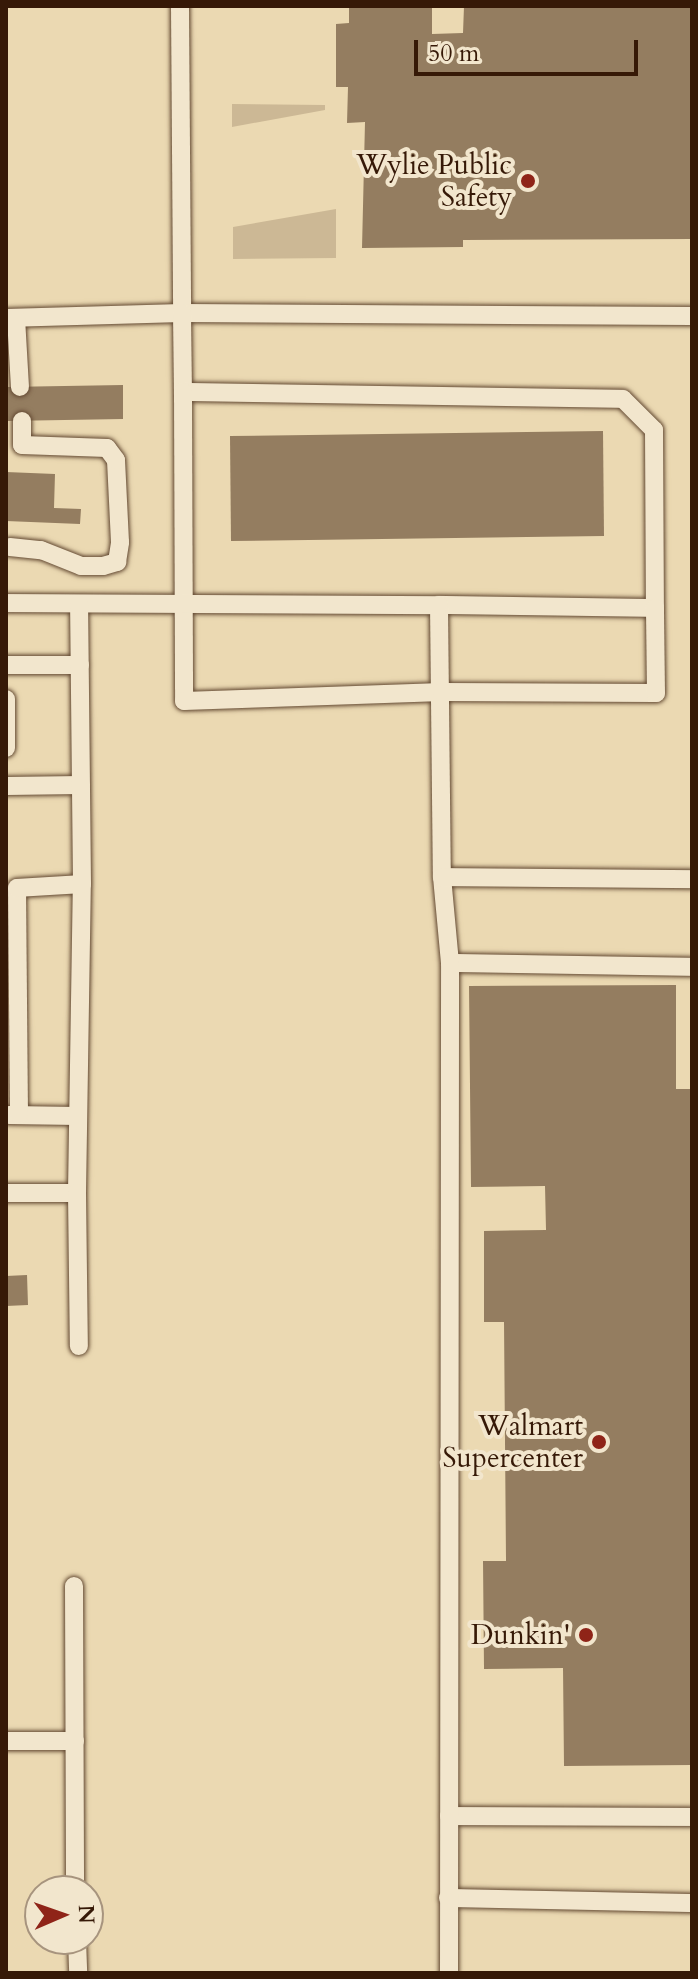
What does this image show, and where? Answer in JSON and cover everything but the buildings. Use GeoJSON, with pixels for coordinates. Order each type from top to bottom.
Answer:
{"type":"FeatureCollection","features":[{"type":"Feature","properties":{"kind":"lane"},"geometry":{"type":"LineString","coordinates":[[180,6],[184,701],[442,692],[656,693],[654,430],[623,399],[183,392]]}},
{"type":"Feature","properties":{"kind":"lane"},"geometry":{"type":"LineString","coordinates":[[20,387],[11,318],[182,313],[692,316]]}},
{"type":"Feature","properties":{"kind":"lane"},"geometry":{"type":"LineString","coordinates":[[10,547],[41,550],[81,566],[103,566],[117,562],[120,542],[116,460],[107,448],[14,447],[22,421]]}},
{"type":"Feature","properties":{"kind":"lane"},"geometry":{"type":"LineString","coordinates":[[6,603],[183,607],[439,605],[655,608]]}},
{"type":"Feature","properties":{"kind":"lane"},"geometry":{"type":"LineString","coordinates":[[79,605],[82,884],[77,1193],[79,1346]]}},
{"type":"Feature","properties":{"kind":"lane"},"geometry":{"type":"LineString","coordinates":[[439,605],[442,877],[450,963],[449,1973]]}},
{"type":"Feature","properties":{"kind":"lane"},"geometry":{"type":"LineString","coordinates":[[6,665],[80,665]]}},
{"type":"Feature","properties":{"kind":"lane"},"geometry":{"type":"LineString","coordinates":[[6,699],[6,748]]}},
{"type":"Feature","properties":{"kind":"lane"},"geometry":{"type":"LineString","coordinates":[[6,786],[81,785]]}},
{"type":"Feature","properties":{"kind":"lane"},"geometry":{"type":"LineString","coordinates":[[442,877],[692,879]]}},
{"type":"Feature","properties":{"kind":"lane"},"geometry":{"type":"LineString","coordinates":[[78,1116],[12,1115],[17,888],[82,884]]}},
{"type":"Feature","properties":{"kind":"lane"},"geometry":{"type":"LineString","coordinates":[[450,963],[692,967]]}},
{"type":"Feature","properties":{"kind":"lane"},"geometry":{"type":"LineString","coordinates":[[6,1193],[77,1193]]}},
{"type":"Feature","properties":{"kind":"lane"},"geometry":{"type":"LineString","coordinates":[[74,1586],[75,1875]]}},
{"type":"Feature","properties":{"kind":"lane"},"geometry":{"type":"LineString","coordinates":[[6,1741],[75,1741]]}},
{"type":"Feature","properties":{"kind":"lane"},"geometry":{"type":"LineString","coordinates":[[449,1816],[692,1817]]}},
{"type":"Feature","properties":{"kind":"lane"},"geometry":{"type":"LineString","coordinates":[[448,1898],[692,1903]]}},
{"type":"Feature","properties":{"kind":"shaded area"},"geometry":{"type":"Polygon","coordinates":[[[232,104],[325,105],[325,110],[232,127],[232,104]]]}},
{"type":"Feature","properties":{"kind":"shaded area"},"geometry":{"type":"Polygon","coordinates":[[[336,209],[336,258],[233,259],[233,227],[336,209]]]}},
{"type":"Feature","properties":{"kind":"place","name":"Wylie Public Safety"},"geometry":{"type":"Point","coordinates":[528,181]}},
{"type":"Feature","properties":{"kind":"place","name":"Walmart Supercenter"},"geometry":{"type":"Point","coordinates":[599,1442]}},
{"type":"Feature","properties":{"kind":"place","name":"Dunkin'"},"geometry":{"type":"Point","coordinates":[586,1635]}}]}
